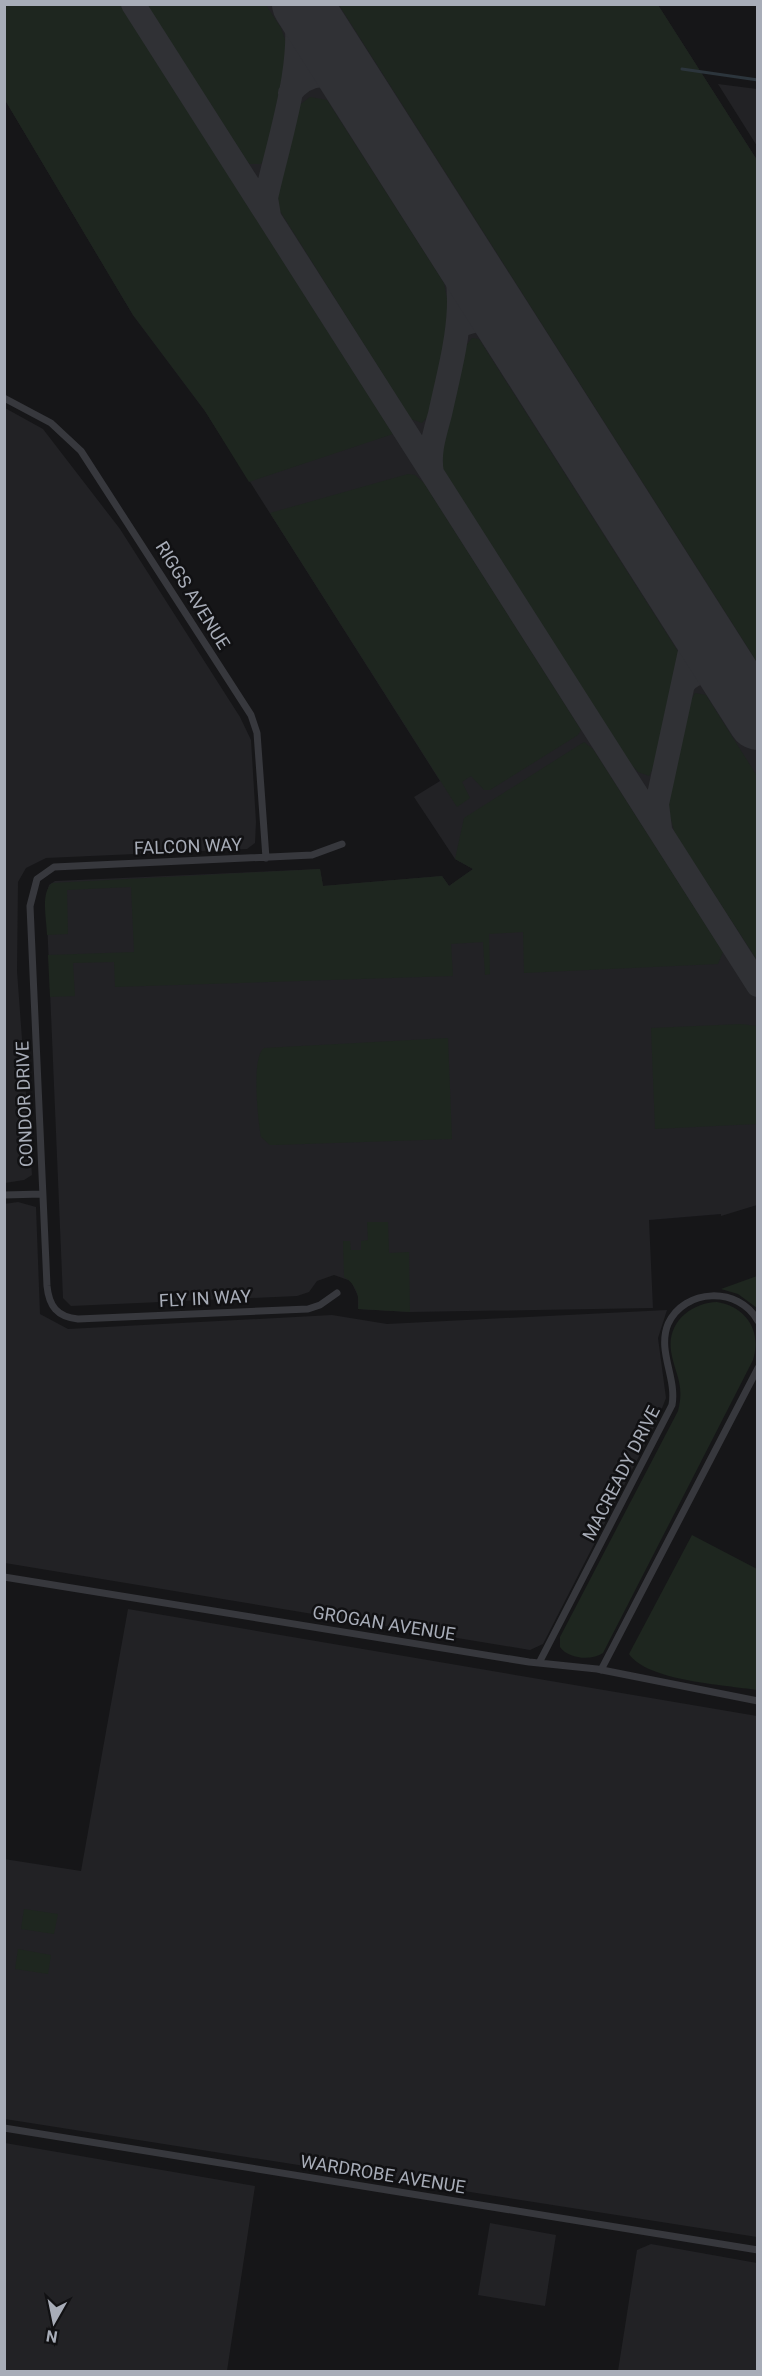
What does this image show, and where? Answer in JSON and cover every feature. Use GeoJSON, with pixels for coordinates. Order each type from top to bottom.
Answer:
{"type":"FeatureCollection","features":[{"type":"Feature","properties":{"kind":"street","name":"RIGGS AVENUE"},"geometry":{"type":"LineString","coordinates":[[4,398],[51,423],[81,451],[251,715],[257,733],[266,858]]}},
{"type":"Feature","properties":{"kind":"street","name":"FALCON WAY"},"geometry":{"type":"LineString","coordinates":[[37,879],[54,867],[312,855],[342,844]]}},
{"type":"Feature","properties":{"kind":"street","name":"CONDOR DRIVE"},"geometry":{"type":"LineString","coordinates":[[37,879],[30,906],[48,1301],[55,1311],[69,1318]]}},
{"type":"Feature","properties":{"kind":"street"},"geometry":{"type":"LineString","coordinates":[[4,1195],[42,1194]]}},
{"type":"Feature","properties":{"kind":"street","name":"FLY IN WAY"},"geometry":{"type":"LineString","coordinates":[[69,1318],[308,1308],[320,1305],[337,1293]]}},
{"type":"Feature","properties":{"kind":"street","name":"MACREADY DRIVE"},"geometry":{"type":"LineString","coordinates":[[539,1663],[672,1406],[673,1386],[664,1342],[674,1314],[692,1299],[718,1296],[741,1302],[758,1321]]}},
{"type":"Feature","properties":{"kind":"street"},"geometry":{"type":"LineString","coordinates":[[601,1670],[758,1368]]}},
{"type":"Feature","properties":{"kind":"street","name":"GROGAN AVENUE"},"geometry":{"type":"LineString","coordinates":[[4,1577],[539,1663],[601,1670],[758,1701]]}},
{"type":"Feature","properties":{"kind":"street","name":"WARDROBE AVENUE"},"geometry":{"type":"LineString","coordinates":[[4,2128],[758,2250]]}},
{"type":"Feature","properties":{"kind":"shaded area"},"geometry":{"type":"Polygon","coordinates":[[[4,5],[658,5],[757,160],[757,1205],[721,1216],[721,1214],[649,1220],[653,1308],[410,1312],[358,1309],[358,1296],[351,1281],[334,1275],[317,1281],[309,1292],[297,1296],[71,1306],[63,1298],[46,896],[49,885],[55,881],[320,869],[323,886],[442,876],[449,886],[473,869],[455,859],[414,797],[440,781],[205,411],[133,315],[5,100],[4,5]]]}},
{"type":"Feature","properties":{"kind":"shaded area"},"geometry":{"type":"Polygon","coordinates":[[[4,5],[120,5],[393,434],[249,482],[205,411],[133,315],[5,100],[4,5]]]}},
{"type":"Feature","properties":{"kind":"shaded area"},"geometry":{"type":"Polygon","coordinates":[[[147,5],[266,5],[281,28],[288,48],[266,156],[261,164],[250,164],[247,161],[147,5]]]}},
{"type":"Feature","properties":{"kind":"shaded area"},"geometry":{"type":"Polygon","coordinates":[[[339,5],[658,5],[757,160],[757,662],[339,5]]]}},
{"type":"Feature","properties":{"kind":"shaded area"},"geometry":{"type":"Polygon","coordinates":[[[718,84],[757,89],[757,146],[718,84]]]}},
{"type":"Feature","properties":{"kind":"shaded area"},"geometry":{"type":"Polygon","coordinates":[[[310,97],[327,100],[444,283],[451,319],[430,414],[422,423],[411,419],[280,211],[277,192],[295,113],[298,106],[310,97]]]}},
{"type":"Feature","properties":{"kind":"shaded area"},"geometry":{"type":"Polygon","coordinates":[[[472,338],[479,339],[679,653],[656,762],[649,776],[638,772],[630,763],[443,469],[442,451],[465,347],[472,338]]]}},
{"type":"Feature","properties":{"kind":"shaded area"},"geometry":{"type":"Polygon","coordinates":[[[5,408],[43,429],[120,529],[240,717],[251,740],[256,822],[255,843],[247,849],[46,858],[26,868],[18,882],[17,971],[32,1175],[24,1180],[5,1183],[5,408]]]}},
{"type":"Feature","properties":{"kind":"shaded area"},"geometry":{"type":"Polygon","coordinates":[[[408,474],[415,475],[424,483],[581,730],[578,735],[490,790],[484,790],[471,776],[462,782],[470,798],[457,807],[270,513],[408,474]]]}},
{"type":"Feature","properties":{"kind":"shaded area"},"geometry":{"type":"Polygon","coordinates":[[[695,693],[706,695],[757,776],[757,960],[675,834],[667,805],[689,704],[695,693]]]}},
{"type":"Feature","properties":{"kind":"shaded area"},"geometry":{"type":"Polygon","coordinates":[[[584,742],[593,749],[723,952],[718,964],[524,973],[523,932],[489,934],[490,974],[485,975],[483,942],[451,944],[453,976],[115,987],[114,962],[73,963],[75,996],[50,997],[48,955],[134,952],[131,887],[67,890],[68,934],[47,935],[45,900],[52,883],[320,869],[323,886],[442,876],[449,886],[473,869],[455,859],[464,818],[584,742]]]}},
{"type":"Feature","properties":{"kind":"shaded area"},"geometry":{"type":"Polygon","coordinates":[[[741,1024],[757,1026],[757,1124],[655,1129],[651,1028],[741,1024]]]}},
{"type":"Feature","properties":{"kind":"shaded area"},"geometry":{"type":"Polygon","coordinates":[[[448,1038],[452,1139],[270,1145],[261,1137],[257,1104],[257,1076],[260,1054],[264,1048],[448,1038]]]}},
{"type":"Feature","properties":{"kind":"shaded area"},"geometry":{"type":"Polygon","coordinates":[[[18,1202],[36,1207],[40,1314],[68,1329],[332,1315],[387,1324],[667,1310],[658,1338],[666,1398],[657,1421],[543,1644],[530,1650],[5,1563],[4,1204],[18,1202]]]}},
{"type":"Feature","properties":{"kind":"shaded area"},"geometry":{"type":"Polygon","coordinates":[[[367,1222],[388,1222],[389,1253],[409,1252],[410,1312],[358,1309],[356,1291],[352,1283],[344,1277],[343,1241],[350,1241],[351,1250],[361,1250],[361,1241],[368,1240],[367,1222]]]}},
{"type":"Feature","properties":{"kind":"shaded area"},"geometry":{"type":"Polygon","coordinates":[[[757,1276],[757,1308],[738,1294],[721,1289],[757,1276]]]}},
{"type":"Feature","properties":{"kind":"shaded area"},"geometry":{"type":"Polygon","coordinates":[[[717,1302],[737,1309],[750,1322],[755,1340],[753,1360],[603,1653],[587,1658],[569,1654],[560,1647],[560,1637],[678,1411],[679,1380],[671,1351],[673,1331],[677,1323],[690,1310],[707,1303],[717,1302]]]}},
{"type":"Feature","properties":{"kind":"shaded area"},"geometry":{"type":"Polygon","coordinates":[[[692,1535],[757,1569],[757,1690],[669,1676],[638,1663],[629,1654],[692,1535]]]}},
{"type":"Feature","properties":{"kind":"shaded area"},"geometry":{"type":"Polygon","coordinates":[[[128,1609],[757,1716],[757,2237],[5,2119],[4,1859],[81,1871],[128,1609]]]}},
{"type":"Feature","properties":{"kind":"shaded area"},"geometry":{"type":"Polygon","coordinates":[[[24,1909],[58,1914],[54,1934],[21,1929],[24,1909]]]}},
{"type":"Feature","properties":{"kind":"shaded area"},"geometry":{"type":"Polygon","coordinates":[[[18,1949],[51,1955],[48,1974],[15,1969],[18,1949]]]}},
{"type":"Feature","properties":{"kind":"shaded area"},"geometry":{"type":"Polygon","coordinates":[[[5,2143],[255,2186],[227,2371],[5,2371],[5,2143]]]}},
{"type":"Feature","properties":{"kind":"shaded area"},"geometry":{"type":"Polygon","coordinates":[[[490,2223],[556,2235],[545,2306],[478,2295],[490,2223]]]}},
{"type":"Feature","properties":{"kind":"shaded area"},"geometry":{"type":"Polygon","coordinates":[[[651,2244],[757,2263],[757,2371],[618,2371],[637,2250],[651,2244]]]}},
{"type":"Feature","properties":{"kind":"waterway"},"geometry":{"type":"LineString","coordinates":[[682,69],[758,80]]}},
{"type":"Feature","properties":{"kind":"taxiway"},"geometry":{"type":"LineString","coordinates":[[133,4],[758,985]]}},
{"type":"Feature","properties":{"kind":"taxiway"},"geometry":{"type":"LineString","coordinates":[[269,216],[266,198],[284,127],[297,50],[294,4]]}},
{"type":"Feature","properties":{"kind":"taxiway"},"geometry":{"type":"LineString","coordinates":[[290,93],[306,79],[323,75],[341,80],[358,92]]}},
{"type":"Feature","properties":{"kind":"taxiway"},"geometry":{"type":"LineString","coordinates":[[432,473],[433,443],[451,365],[459,295],[457,272],[442,224]]}},
{"type":"Feature","properties":{"kind":"taxiway"},"geometry":{"type":"LineString","coordinates":[[459,326],[487,320],[500,325],[512,334]]}},
{"type":"Feature","properties":{"kind":"taxiway"},"geometry":{"type":"LineString","coordinates":[[660,829],[657,804],[692,642],[690,620],[683,603]]}},
{"type":"Feature","properties":{"kind":"taxiway"},"geometry":{"type":"LineString","coordinates":[[684,683],[698,673],[714,673],[728,681],[740,693]]}},
{"type":"Feature","properties":{"kind":"runway"},"geometry":{"type":"LineString","coordinates":[[302,4],[758,720]]}}]}
